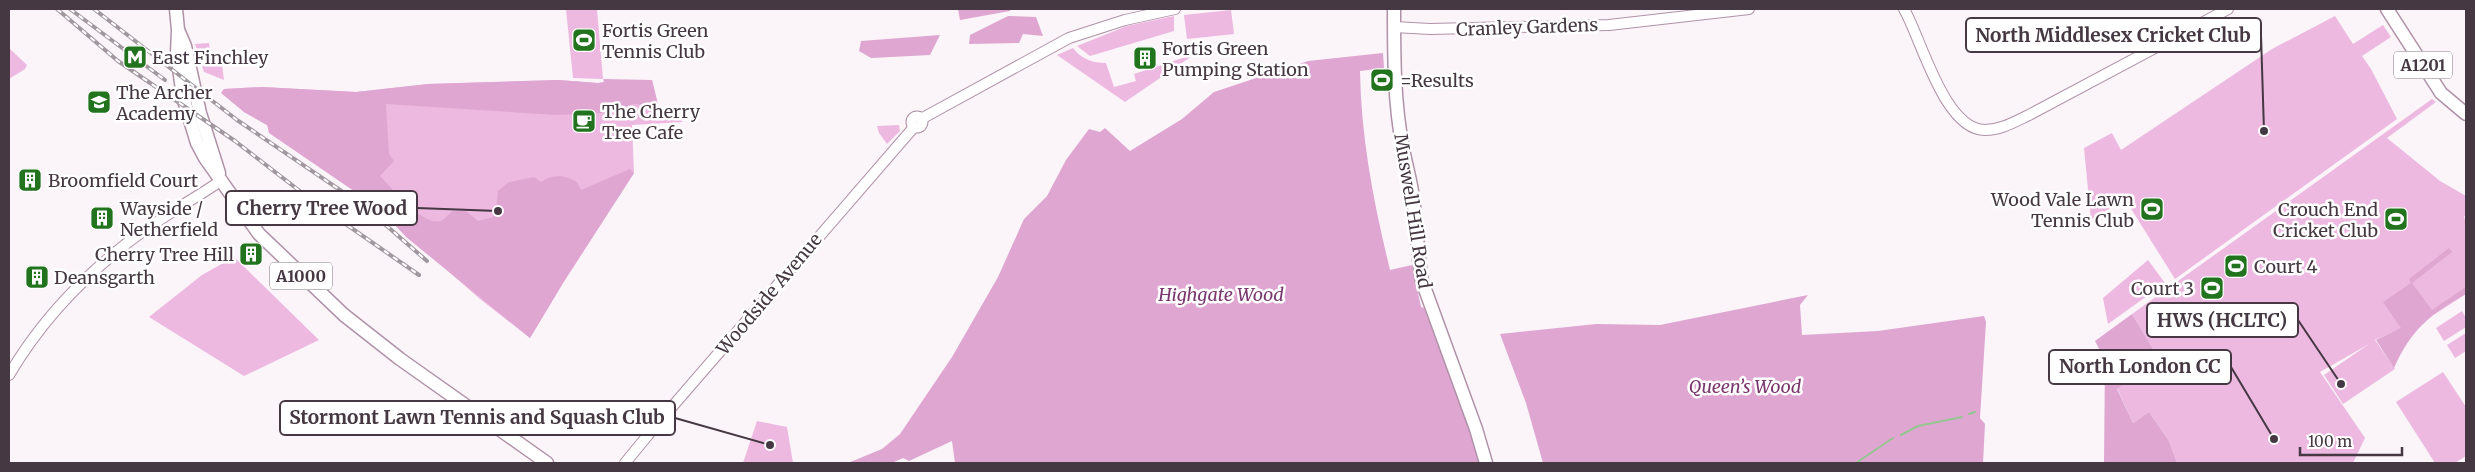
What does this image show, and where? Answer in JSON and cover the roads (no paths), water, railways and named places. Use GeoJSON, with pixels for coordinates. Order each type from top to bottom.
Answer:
{"type":"FeatureCollection","features":[{"type":"Feature","properties":{"kind":"main road","name":"A1000"},"geometry":{"type":"LineString","coordinates":[[176,9],[178,30],[177,54],[183,97],[197,144],[259,234],[338,310],[400,359],[546,463]]}},
{"type":"Feature","properties":{"kind":"main road","name":"Muswell Hill Road"},"geometry":{"type":"LineString","coordinates":[[1394,9],[1396,96],[1403,150],[1414,200],[1418,259],[1422,281],[1476,430],[1486,463]]}},
{"type":"Feature","properties":{"kind":"main road","name":"A1201"},"geometry":{"type":"LineString","coordinates":[[2387,9],[2441,93],[2466,114]]}},
{"type":"Feature","properties":{"kind":"main road","name":"A1000"},"geometry":{"type":"LineString","coordinates":[[178,30],[185,46],[200,113],[221,179]]}},
{"type":"Feature","properties":{"kind":"street","name":"Woodside Avenue"},"geometry":{"type":"LineString","coordinates":[[625,463],[914,127],[913,118],[921,119],[1070,38],[1125,20],[1176,9]]}},
{"type":"Feature","properties":{"kind":"street","name":"Cranley Gardens"},"geometry":{"type":"LineString","coordinates":[[1394,27],[1430,29],[1609,24],[1748,9]]}},
{"type":"Feature","properties":{"kind":"street"},"geometry":{"type":"LineString","coordinates":[[1904,9],[1949,105],[1964,122],[1983,130],[2003,127],[2029,115],[2228,9]]}},
{"type":"Feature","properties":{"kind":"street"},"geometry":{"type":"LineString","coordinates":[[9,375],[26,346],[88,276],[140,233],[221,179]]}},
{"type":"Feature","properties":{"kind":"waterway"},"geometry":{"type":"LineString","coordinates":[[1969,414],[1975,412]]}},
{"type":"Feature","properties":{"kind":"waterway"},"geometry":{"type":"LineString","coordinates":[[1901,435],[1918,426],[1962,417]]}},
{"type":"Feature","properties":{"kind":"waterway"},"geometry":{"type":"LineString","coordinates":[[1856,463],[1893,438]]}},
{"type":"Feature","properties":{"kind":"railway"},"geometry":{"type":"LineString","coordinates":[[57,9],[118,61],[235,141],[314,202],[419,275]]}},
{"type":"Feature","properties":{"kind":"railway"},"geometry":{"type":"LineString","coordinates":[[70,9],[165,80]]}},
{"type":"Feature","properties":{"kind":"railway"},"geometry":{"type":"LineString","coordinates":[[94,9],[237,120],[365,207],[427,261]]}},
{"type":"Feature","properties":{"kind":"place","name":"Fortis Green Tennis Club"},"geometry":{"type":"Point","coordinates":[584,40]}},
{"type":"Feature","properties":{"kind":"place","name":"East Finchley"},"geometry":{"type":"Point","coordinates":[135,57]}},
{"type":"Feature","properties":{"kind":"place","name":"Fortis Green Pumping Station"},"geometry":{"type":"Point","coordinates":[1145,58]}},
{"type":"Feature","properties":{"kind":"place","name":"=Results"},"geometry":{"type":"Point","coordinates":[1382,80]}},
{"type":"Feature","properties":{"kind":"place","name":"The Archer Academy"},"geometry":{"type":"Point","coordinates":[99,102]}},
{"type":"Feature","properties":{"kind":"place","name":"The Cherry Tree Cafe"},"geometry":{"type":"Point","coordinates":[584,121]}},
{"type":"Feature","properties":{"kind":"place","name":"North Middlesex Cricket Club"},"geometry":{"type":"Point","coordinates":[2264,131]}},
{"type":"Feature","properties":{"kind":"place","name":"Broomfield Court"},"geometry":{"type":"Point","coordinates":[30,180]}},
{"type":"Feature","properties":{"kind":"place","name":"Wood Vale Lawn Tennis Club"},"geometry":{"type":"Point","coordinates":[2152,209]}},
{"type":"Feature","properties":{"kind":"place","name":"Cherry Tree Wood"},"geometry":{"type":"Point","coordinates":[498,211]}},
{"type":"Feature","properties":{"kind":"place","name":"Wayside / Netherfield"},"geometry":{"type":"Point","coordinates":[102,218]}},
{"type":"Feature","properties":{"kind":"place","name":"Crouch End Cricket Club"},"geometry":{"type":"Point","coordinates":[2396,219]}},
{"type":"Feature","properties":{"kind":"place","name":"Cherry Tree Hill"},"geometry":{"type":"Point","coordinates":[251,254]}},
{"type":"Feature","properties":{"kind":"place","name":"Court 4"},"geometry":{"type":"Point","coordinates":[2236,266]}},
{"type":"Feature","properties":{"kind":"place","name":"Deansgarth"},"geometry":{"type":"Point","coordinates":[37,277]}},
{"type":"Feature","properties":{"kind":"place","name":"Court 3"},"geometry":{"type":"Point","coordinates":[2212,288]}},
{"type":"Feature","properties":{"kind":"place","name":"HWS (HCLTC)"},"geometry":{"type":"Point","coordinates":[2341,384]}},
{"type":"Feature","properties":{"kind":"place","name":"North London CC"},"geometry":{"type":"Point","coordinates":[2274,439]}},
{"type":"Feature","properties":{"kind":"place","name":"Stormont Lawn Tennis and Squash Club"},"geometry":{"type":"Point","coordinates":[770,445]}},
{"type":"Feature","properties":{"kind":"park label","name":"Highgate Wood"},"geometry":{"type":"Point","coordinates":[1221,294]}},
{"type":"Feature","properties":{"kind":"park label","name":"Queen’s Wood"},"geometry":{"type":"Point","coordinates":[1745,386]}}]}
